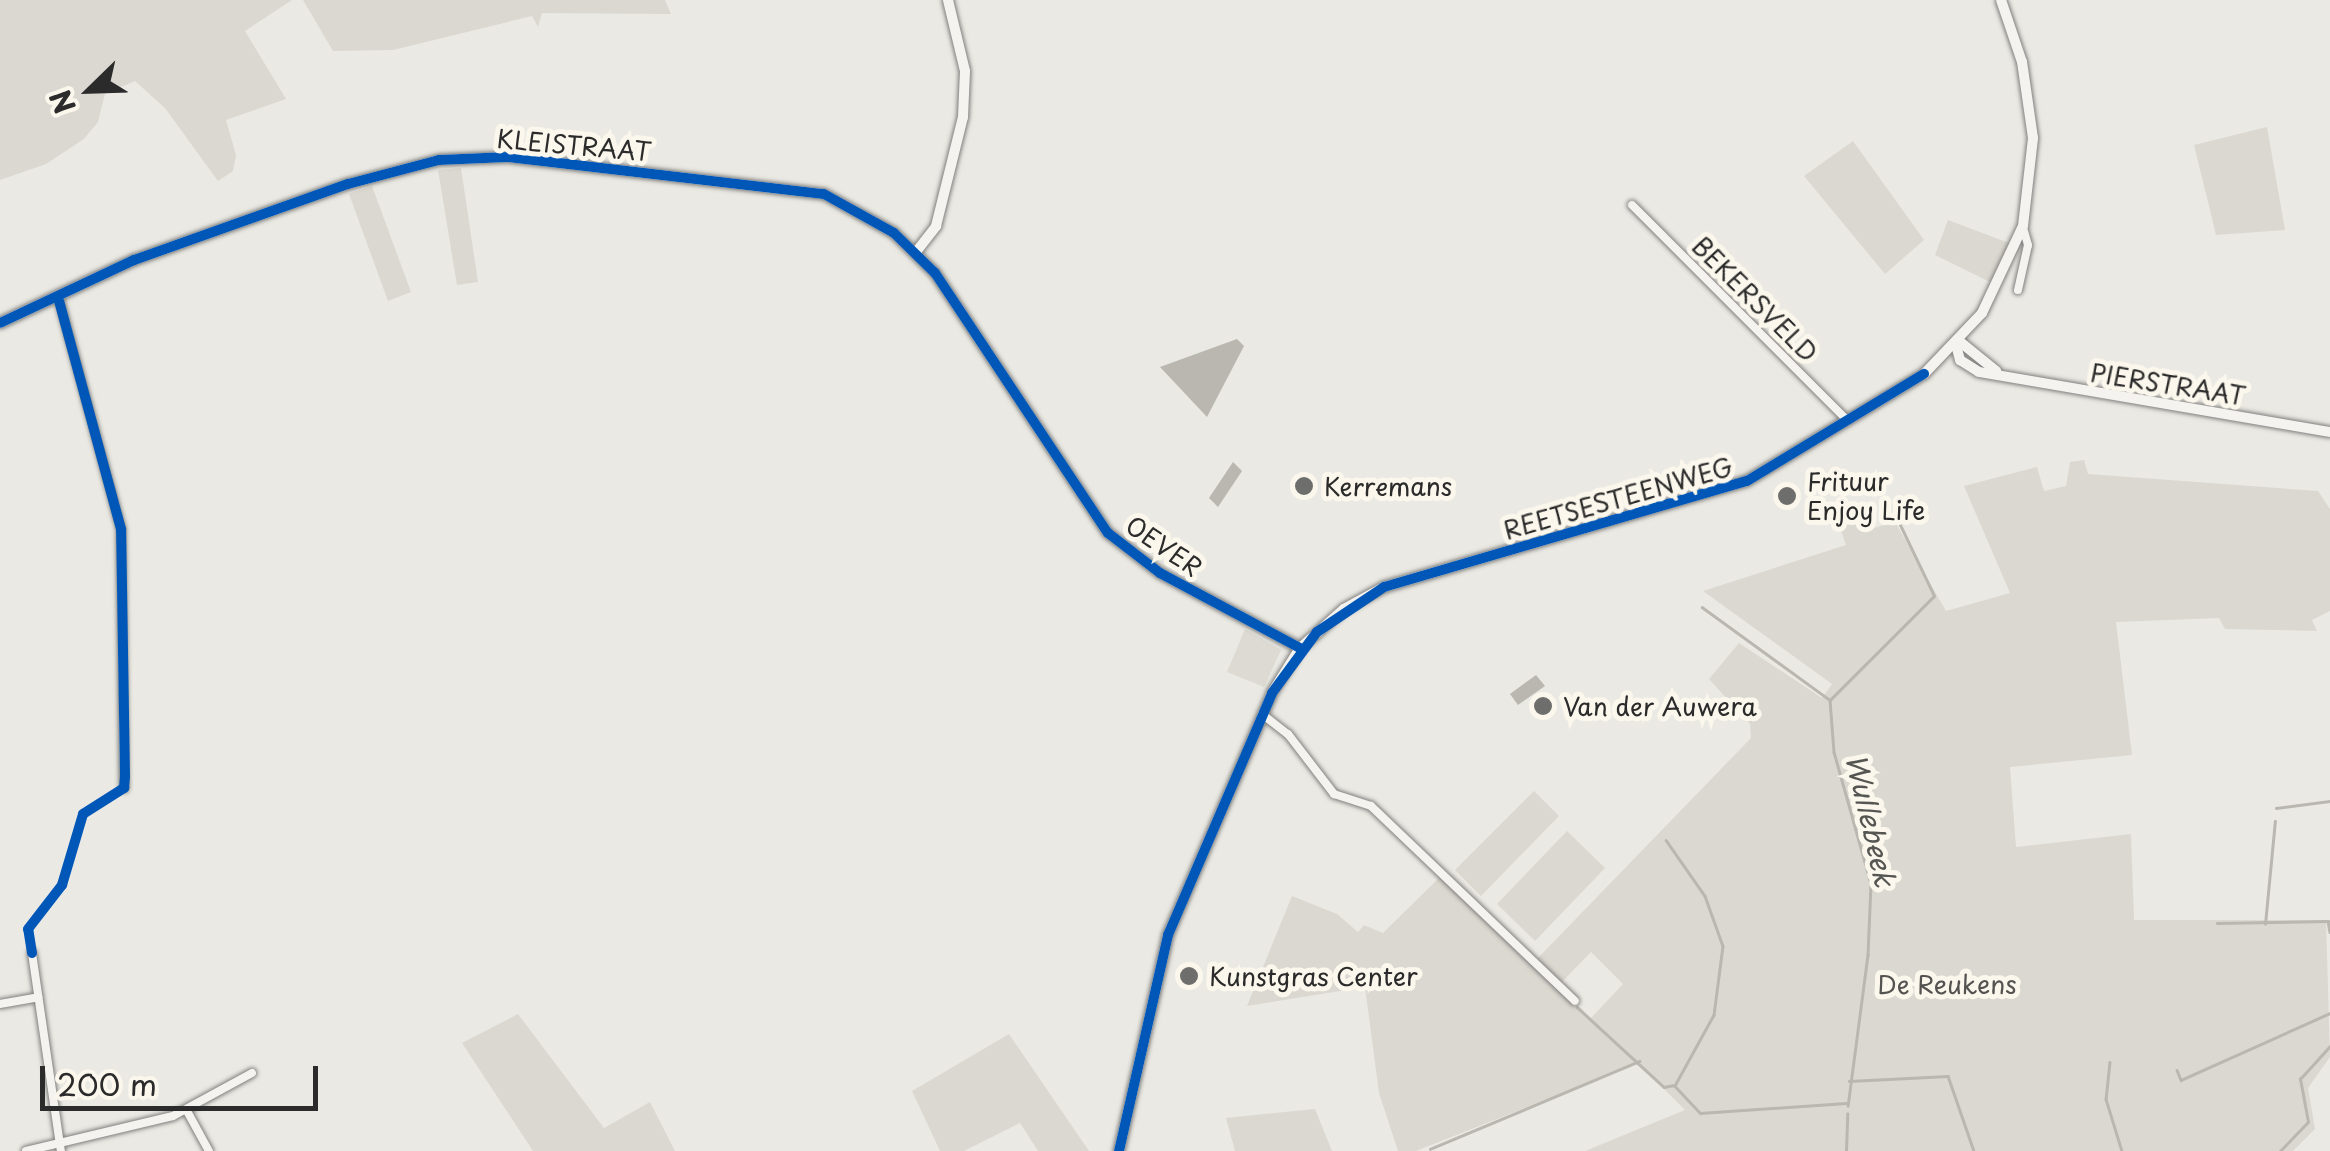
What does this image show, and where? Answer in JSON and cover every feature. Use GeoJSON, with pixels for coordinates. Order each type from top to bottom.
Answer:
{"type":"FeatureCollection","features":[{"type":"Feature","properties":{"kind":"street"},"geometry":{"type":"LineString","coordinates":[[916,252],[936,226],[963,117],[966,71],[948,0]]}},
{"type":"Feature","properties":{"kind":"street","name":"REETSESTEENWEG"},"geometry":{"type":"LineString","coordinates":[[1119,1151],[1168,934],[1262,714],[1300,648],[1344,609],[1384,587],[1716,494],[1850,422],[1937,362],[1973,324],[1999,284],[2022,226],[2034,138],[2022,62],[2001,0]]}},
{"type":"Feature","properties":{"kind":"street","name":"KLEISTRAAT"},"geometry":{"type":"LineString","coordinates":[[0,323],[58,295],[348,184],[462,157],[786,186],[857,209],[916,252]]}},
{"type":"Feature","properties":{"kind":"street","name":"BEKERSVELD"},"geometry":{"type":"LineString","coordinates":[[1632,205],[1850,422]]}},
{"type":"Feature","properties":{"kind":"street"},"geometry":{"type":"LineString","coordinates":[[2018,290],[2028,244],[2022,226]]}},
{"type":"Feature","properties":{"kind":"street","name":"OEVER"},"geometry":{"type":"LineString","coordinates":[[916,252],[945,285],[1108,533],[1160,573],[1300,648]]}},
{"type":"Feature","properties":{"kind":"street"},"geometry":{"type":"LineString","coordinates":[[58,295],[121,529],[124,788]]}},
{"type":"Feature","properties":{"kind":"street"},"geometry":{"type":"LineString","coordinates":[[1973,324],[1973,350]]}},
{"type":"Feature","properties":{"kind":"street"},"geometry":{"type":"LineString","coordinates":[[1957,343],[1973,350],[2000,374]]}},
{"type":"Feature","properties":{"kind":"street"},"geometry":{"type":"LineString","coordinates":[[1957,343],[1960,360]]}},
{"type":"Feature","properties":{"kind":"street","name":"PIERSTRAAT"},"geometry":{"type":"LineString","coordinates":[[1937,362],[1960,360],[1978,372],[2330,432]]}},
{"type":"Feature","properties":{"kind":"street"},"geometry":{"type":"LineString","coordinates":[[1262,714],[1288,734],[1334,794],[1371,806],[1575,1001]]}},
{"type":"Feature","properties":{"kind":"street"},"geometry":{"type":"LineString","coordinates":[[32,953],[61,1151]]}},
{"type":"Feature","properties":{"kind":"street"},"geometry":{"type":"LineString","coordinates":[[0,1004],[38,997]]}},
{"type":"Feature","properties":{"kind":"street"},"geometry":{"type":"LineString","coordinates":[[26,1151],[187,1111],[252,1074]]}},
{"type":"Feature","properties":{"kind":"street"},"geometry":{"type":"LineString","coordinates":[[187,1111],[209,1151]]}},
{"type":"Feature","properties":{"kind":"shaded area"},"geometry":{"type":"Polygon","coordinates":[[[1237,339],[1244,346],[1207,417],[1160,367],[1237,339]]]}},
{"type":"Feature","properties":{"kind":"shaded area"},"geometry":{"type":"Polygon","coordinates":[[[1233,462],[1242,471],[1218,507],[1209,498],[1233,462]]]}},
{"type":"Feature","properties":{"kind":"shaded area"},"geometry":{"type":"Polygon","coordinates":[[[1245,629],[1281,650],[1264,687],[1227,672],[1245,629]]]}},
{"type":"Feature","properties":{"kind":"shaded area"},"geometry":{"type":"Polygon","coordinates":[[[1536,675],[1545,686],[1518,705],[1510,694],[1536,675]]]}},
{"type":"Feature","properties":{"kind":"green space"},"geometry":{"type":"Polygon","coordinates":[[[0,0],[292,0],[245,31],[286,99],[226,120],[236,155],[233,171],[218,181],[165,108],[135,81],[105,94],[98,122],[84,139],[46,164],[0,180],[0,0]]]}},
{"type":"Feature","properties":{"kind":"green space"},"geometry":{"type":"Polygon","coordinates":[[[303,0],[665,0],[671,14],[542,13],[538,27],[532,16],[393,50],[333,51],[303,0]]]}},
{"type":"Feature","properties":{"kind":"green space"},"geometry":{"type":"Polygon","coordinates":[[[2267,127],[2285,230],[2216,235],[2194,145],[2267,127]]]}},
{"type":"Feature","properties":{"kind":"green space"},"geometry":{"type":"Polygon","coordinates":[[[1853,141],[1924,240],[1885,274],[1804,176],[1853,141]]]}},
{"type":"Feature","properties":{"kind":"green space"},"geometry":{"type":"Polygon","coordinates":[[[461,168],[478,282],[457,285],[438,170],[461,168]]]}},
{"type":"Feature","properties":{"kind":"green space"},"geometry":{"type":"Polygon","coordinates":[[[372,186],[411,292],[388,301],[349,194],[372,186]]]}},
{"type":"Feature","properties":{"kind":"green space"},"geometry":{"type":"Polygon","coordinates":[[[1948,220],[2009,243],[1990,282],[1935,255],[1948,220]]]}},
{"type":"Feature","properties":{"kind":"green space","name":"De Reukens"},"geometry":{"type":"Polygon","coordinates":[[[2084,460],[2088,474],[2318,491],[2330,509],[2330,611],[2312,620],[2317,631],[2225,629],[2219,618],[2116,622],[2132,755],[2010,767],[2016,847],[2131,834],[2134,920],[2326,920],[2330,1057],[2308,1088],[2315,1129],[2293,1151],[1585,1151],[1685,1110],[1638,1063],[1416,1151],[1398,1151],[1379,1093],[1365,987],[1247,1006],[1292,896],[1337,914],[1358,932],[1364,925],[1383,933],[1445,872],[1537,959],[1751,738],[1750,724],[1709,679],[1739,643],[1822,698],[1832,684],[1703,591],[1846,545],[1840,528],[1863,516],[1874,528],[1895,522],[1946,611],[2010,593],[1964,486],[2037,467],[2044,491],[2066,486],[2070,462],[2084,460]],[[1591,952],[1558,986],[1591,1018],[1623,984],[1591,952]]]}},
{"type":"Feature","properties":{"kind":"green space"},"geometry":{"type":"Polygon","coordinates":[[[1534,791],[1559,816],[1481,896],[1455,870],[1534,791]]]}},
{"type":"Feature","properties":{"kind":"green space"},"geometry":{"type":"Polygon","coordinates":[[[1567,831],[1605,868],[1535,941],[1497,904],[1567,831]]]}},
{"type":"Feature","properties":{"kind":"green space"},"geometry":{"type":"Polygon","coordinates":[[[518,1014],[604,1128],[650,1102],[675,1151],[533,1151],[462,1043],[518,1014]]]}},
{"type":"Feature","properties":{"kind":"green space"},"geometry":{"type":"Polygon","coordinates":[[[1009,1034],[1089,1151],[1038,1151],[1020,1123],[964,1151],[940,1151],[912,1091],[1009,1034]]]}},
{"type":"Feature","properties":{"kind":"green space"},"geometry":{"type":"Polygon","coordinates":[[[1315,1109],[1332,1151],[1235,1151],[1226,1118],[1315,1109]]]}},
{"type":"Feature","properties":{"kind":"waterway"},"geometry":{"type":"LineString","coordinates":[[1830,700],[1934,596],[1898,521]]}},
{"type":"Feature","properties":{"kind":"waterway","name":"Wullebeek"},"geometry":{"type":"LineString","coordinates":[[1702,607],[1830,700],[1834,752],[1871,884],[1868,955],[1848,1106]]}},
{"type":"Feature","properties":{"kind":"waterway"},"geometry":{"type":"LineString","coordinates":[[2276,808],[2330,801]]}},
{"type":"Feature","properties":{"kind":"waterway"},"geometry":{"type":"LineString","coordinates":[[2265,924],[2275,821]]}},
{"type":"Feature","properties":{"kind":"waterway"},"geometry":{"type":"LineString","coordinates":[[1666,840],[1705,896],[1723,946],[1714,1015],[1675,1086],[1700,1113],[1846,1103]]}},
{"type":"Feature","properties":{"kind":"waterway"},"geometry":{"type":"LineString","coordinates":[[2217,923],[2328,921],[2330,932]]}},
{"type":"Feature","properties":{"kind":"waterway"},"geometry":{"type":"LineString","coordinates":[[1577,1007],[1664,1087],[1674,1085]]}},
{"type":"Feature","properties":{"kind":"waterway"},"geometry":{"type":"LineString","coordinates":[[2177,1070],[2181,1080],[2330,1013]]}},
{"type":"Feature","properties":{"kind":"waterway"},"geometry":{"type":"LineString","coordinates":[[2280,1151],[2308,1122],[2300,1079],[2330,1046]]}},
{"type":"Feature","properties":{"kind":"waterway"},"geometry":{"type":"LineString","coordinates":[[1430,1149],[1639,1061]]}},
{"type":"Feature","properties":{"kind":"waterway"},"geometry":{"type":"LineString","coordinates":[[2110,1062],[2106,1099],[2122,1151]]}},
{"type":"Feature","properties":{"kind":"waterway"},"geometry":{"type":"LineString","coordinates":[[1849,1081],[1948,1076],[1974,1151]]}},
{"type":"Feature","properties":{"kind":"waterway","name":"Wullebeek"},"geometry":{"type":"LineString","coordinates":[[1846,1151],[1847,1114]]}},
{"type":"Feature","properties":{"kind":"cycle path"},"geometry":{"type":"LineString","coordinates":[[0,323],[134,260],[348,184],[439,160],[508,157],[824,194],[894,233],[935,273],[1108,533],[1160,573],[1300,648]]}},
{"type":"Feature","properties":{"kind":"cycle path"},"geometry":{"type":"LineString","coordinates":[[32,953],[28,929],[62,885],[83,814],[124,788],[125,777],[121,529],[59,301]]}},
{"type":"Feature","properties":{"kind":"cycle path"},"geometry":{"type":"LineString","coordinates":[[1119,1151],[1168,935],[1272,693],[1317,632],[1384,587],[1747,481],[1924,374]]}},
{"type":"Feature","properties":{"kind":"place","name":"Kerremans"},"geometry":{"type":"Point","coordinates":[1304,486]}},
{"type":"Feature","properties":{"kind":"place","name":"Frituur Enjoy Life"},"geometry":{"type":"Point","coordinates":[1787,496]}},
{"type":"Feature","properties":{"kind":"place","name":"Van der Auwera"},"geometry":{"type":"Point","coordinates":[1543,706]}},
{"type":"Feature","properties":{"kind":"place","name":"Kunstgras Center"},"geometry":{"type":"Point","coordinates":[1189,976]}}]}
